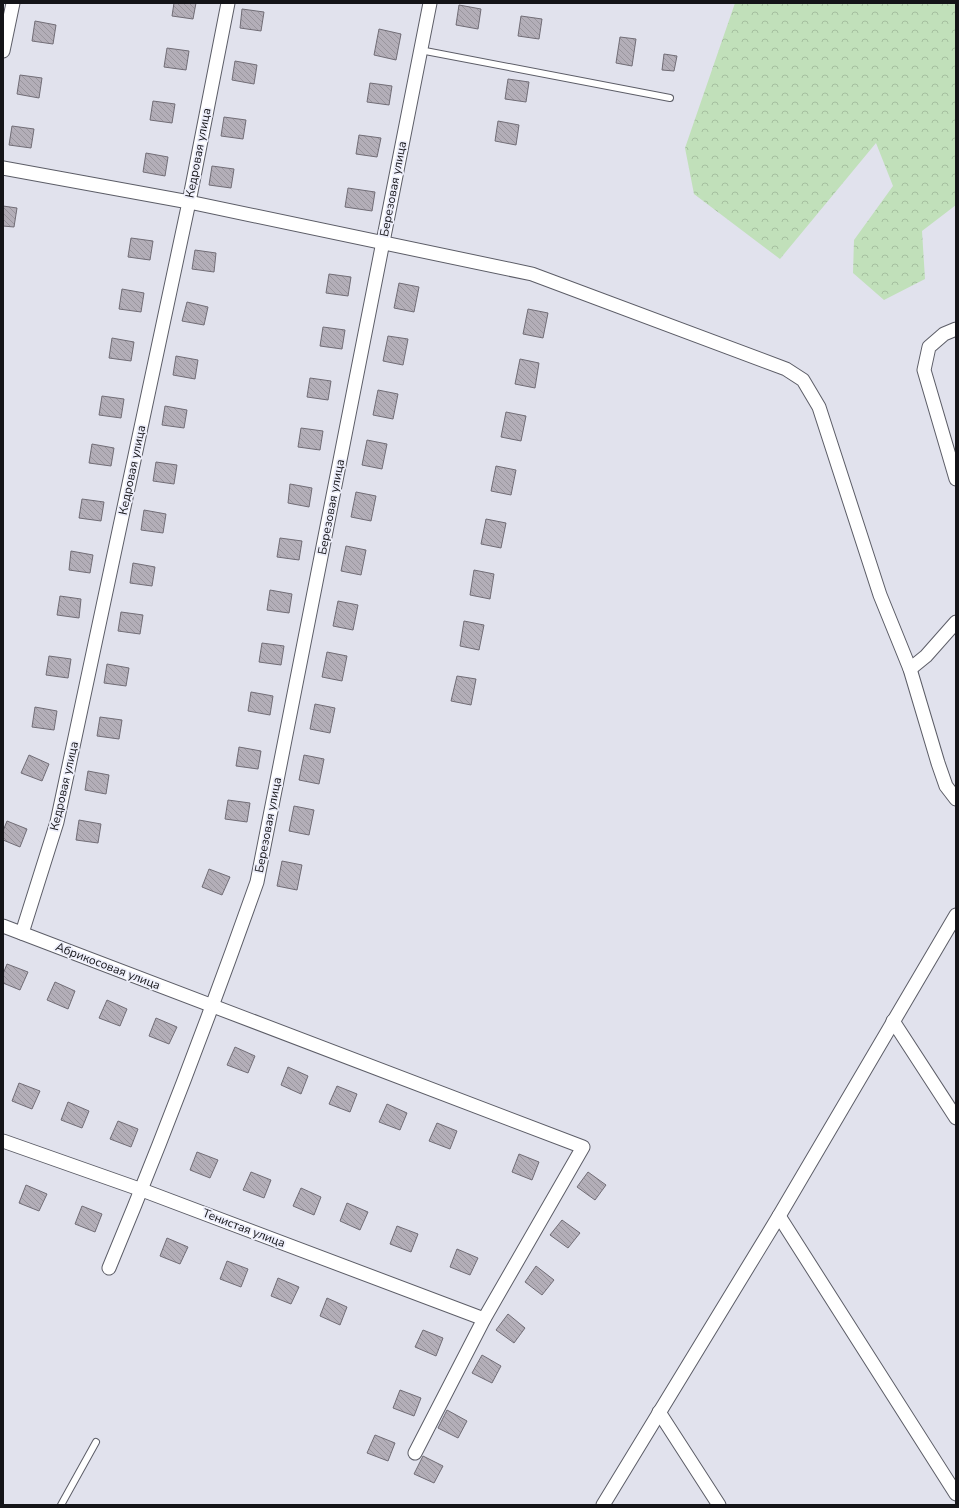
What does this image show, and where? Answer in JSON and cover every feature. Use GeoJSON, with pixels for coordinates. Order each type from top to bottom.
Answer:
{"type":"FeatureCollection","features":[{"type":"Feature","properties":{"kind":"street"},"geometry":{"type":"LineString","coordinates":[[3,51],[13,3]]}},
{"type":"Feature","properties":{"kind":"street","name":"Кедровая улица"},"geometry":{"type":"LineString","coordinates":[[22,933],[57,822],[189,202],[228,3]]}},
{"type":"Feature","properties":{"kind":"street","name":"Березовая улица"},"geometry":{"type":"LineString","coordinates":[[109,1268],[142,1190],[213,1006],[257,882],[430,3]]}},
{"type":"Feature","properties":{"kind":"street"},"geometry":{"type":"LineString","coordinates":[[3,168],[189,202],[532,274],[786,369],[803,380],[820,407],[880,595],[910,669],[938,763],[946,786],[956,799]]}},
{"type":"Feature","properties":{"kind":"street"},"geometry":{"type":"LineString","coordinates":[[956,329],[944,334],[929,347],[924,370],[956,479]]}},
{"type":"Feature","properties":{"kind":"street"},"geometry":{"type":"LineString","coordinates":[[910,669],[926,656],[956,622]]}},
{"type":"Feature","properties":{"kind":"street"},"geometry":{"type":"LineString","coordinates":[[603,1505],[779,1216],[956,915]]}},
{"type":"Feature","properties":{"kind":"street","name":"Абрикосовая улица"},"geometry":{"type":"LineString","coordinates":[[3,926],[583,1147],[484,1319]]}},
{"type":"Feature","properties":{"kind":"street"},"geometry":{"type":"LineString","coordinates":[[894,1021],[956,1118]]}},
{"type":"Feature","properties":{"kind":"street","name":"Тенистая улица"},"geometry":{"type":"LineString","coordinates":[[3,1141],[142,1190],[484,1319]]}},
{"type":"Feature","properties":{"kind":"street"},"geometry":{"type":"LineString","coordinates":[[779,1216],[956,1494]]}},
{"type":"Feature","properties":{"kind":"street"},"geometry":{"type":"LineString","coordinates":[[415,1453],[484,1319]]}},
{"type":"Feature","properties":{"kind":"street"},"geometry":{"type":"LineString","coordinates":[[660,1412],[719,1505]]}},
{"type":"Feature","properties":{"kind":"lane"},"geometry":{"type":"LineString","coordinates":[[420,50],[670,98]]}},
{"type":"Feature","properties":{"kind":"lane"},"geometry":{"type":"LineString","coordinates":[[61,1505],[96,1442]]}},
{"type":"Feature","properties":{"kind":"green space"},"geometry":{"type":"Polygon","coordinates":[[[735,3],[956,3],[956,205],[922,231],[925,279],[884,300],[853,273],[854,240],[893,186],[876,143],[780,259],[694,194],[685,148],[735,3]]]}},
{"type":"Feature","properties":{"kind":"building"},"geometry":{"type":"Polygon","coordinates":[[[174,3],[196,3],[193,19],[172,16],[174,3]]]}},
{"type":"Feature","properties":{"kind":"building"},"geometry":{"type":"Polygon","coordinates":[[[459,5],[481,9],[478,29],[456,25],[459,5]]]}},
{"type":"Feature","properties":{"kind":"building"},"geometry":{"type":"Polygon","coordinates":[[[242,9],[264,12],[261,31],[240,28],[242,9]]]}},
{"type":"Feature","properties":{"kind":"building"},"geometry":{"type":"Polygon","coordinates":[[[521,16],[542,19],[539,39],[518,36],[521,16]]]}},
{"type":"Feature","properties":{"kind":"building"},"geometry":{"type":"Polygon","coordinates":[[[35,21],[56,25],[53,44],[32,41],[35,21]]]}},
{"type":"Feature","properties":{"kind":"building"},"geometry":{"type":"Polygon","coordinates":[[[379,29],[401,34],[396,60],[374,55],[379,29]]]}},
{"type":"Feature","properties":{"kind":"building"},"geometry":{"type":"Polygon","coordinates":[[[620,37],[636,39],[632,66],[616,63],[620,37]]]}},
{"type":"Feature","properties":{"kind":"building"},"geometry":{"type":"Polygon","coordinates":[[[167,48],[189,51],[186,70],[164,67],[167,48]]]}},
{"type":"Feature","properties":{"kind":"building"},"geometry":{"type":"Polygon","coordinates":[[[664,54],[677,56],[674,71],[662,70],[664,54]]]}},
{"type":"Feature","properties":{"kind":"building"},"geometry":{"type":"Polygon","coordinates":[[[235,61],[257,65],[254,84],[232,80],[235,61]]]}},
{"type":"Feature","properties":{"kind":"building"},"geometry":{"type":"Polygon","coordinates":[[[20,75],[42,78],[39,98],[17,94],[20,75]]]}},
{"type":"Feature","properties":{"kind":"building"},"geometry":{"type":"Polygon","coordinates":[[[508,79],[529,82],[526,102],[505,99],[508,79]]]}},
{"type":"Feature","properties":{"kind":"building"},"geometry":{"type":"Polygon","coordinates":[[[370,83],[392,86],[389,105],[367,102],[370,83]]]}},
{"type":"Feature","properties":{"kind":"building"},"geometry":{"type":"Polygon","coordinates":[[[153,101],[175,104],[172,123],[150,120],[153,101]]]}},
{"type":"Feature","properties":{"kind":"building"},"geometry":{"type":"Polygon","coordinates":[[[224,117],[246,120],[243,139],[221,136],[224,117]]]}},
{"type":"Feature","properties":{"kind":"building"},"geometry":{"type":"Polygon","coordinates":[[[498,121],[519,125],[516,145],[495,141],[498,121]]]}},
{"type":"Feature","properties":{"kind":"building"},"geometry":{"type":"Polygon","coordinates":[[[12,126],[34,129],[31,148],[9,145],[12,126]]]}},
{"type":"Feature","properties":{"kind":"building"},"geometry":{"type":"Polygon","coordinates":[[[359,135],[381,138],[377,157],[356,154],[359,135]]]}},
{"type":"Feature","properties":{"kind":"building"},"geometry":{"type":"Polygon","coordinates":[[[146,153],[168,157],[165,176],[143,172],[146,153]]]}},
{"type":"Feature","properties":{"kind":"building"},"geometry":{"type":"Polygon","coordinates":[[[212,166],[234,169],[231,188],[209,185],[212,166]]]}},
{"type":"Feature","properties":{"kind":"building"},"geometry":{"type":"Polygon","coordinates":[[[348,188],[375,192],[372,211],[345,207],[348,188]]]}},
{"type":"Feature","properties":{"kind":"building"},"geometry":{"type":"Polygon","coordinates":[[[3,206],[17,208],[14,227],[3,226],[3,206]]]}},
{"type":"Feature","properties":{"kind":"building"},"geometry":{"type":"Polygon","coordinates":[[[131,238],[153,241],[150,260],[128,257],[131,238]]]}},
{"type":"Feature","properties":{"kind":"building"},"geometry":{"type":"Polygon","coordinates":[[[195,250],[216,253],[214,272],[192,269],[195,250]]]}},
{"type":"Feature","properties":{"kind":"building"},"geometry":{"type":"Polygon","coordinates":[[[329,274],[351,277],[348,296],[326,293],[329,274]]]}},
{"type":"Feature","properties":{"kind":"building"},"geometry":{"type":"Polygon","coordinates":[[[399,283],[419,287],[414,312],[394,308],[399,283]]]}},
{"type":"Feature","properties":{"kind":"building"},"geometry":{"type":"Polygon","coordinates":[[[122,289],[144,293],[141,312],[119,309],[122,289]]]}},
{"type":"Feature","properties":{"kind":"building"},"geometry":{"type":"Polygon","coordinates":[[[187,302],[208,307],[204,325],[182,321],[187,302]]]}},
{"type":"Feature","properties":{"kind":"building"},"geometry":{"type":"Polygon","coordinates":[[[528,309],[548,313],[543,338],[523,334],[528,309]]]}},
{"type":"Feature","properties":{"kind":"building"},"geometry":{"type":"Polygon","coordinates":[[[323,327],[345,330],[342,349],[320,346],[323,327]]]}},
{"type":"Feature","properties":{"kind":"building"},"geometry":{"type":"Polygon","coordinates":[[[388,336],[408,339],[403,365],[383,361],[388,336]]]}},
{"type":"Feature","properties":{"kind":"building"},"geometry":{"type":"Polygon","coordinates":[[[112,338],[134,342],[131,361],[109,358],[112,338]]]}},
{"type":"Feature","properties":{"kind":"building"},"geometry":{"type":"Polygon","coordinates":[[[176,356],[198,360],[195,379],[173,375],[176,356]]]}},
{"type":"Feature","properties":{"kind":"building"},"geometry":{"type":"Polygon","coordinates":[[[520,359],[539,363],[535,388],[515,384],[520,359]]]}},
{"type":"Feature","properties":{"kind":"building"},"geometry":{"type":"Polygon","coordinates":[[[310,378],[331,381],[328,400],[307,397],[310,378]]]}},
{"type":"Feature","properties":{"kind":"building"},"geometry":{"type":"Polygon","coordinates":[[[378,390],[398,394],[393,419],[373,415],[378,390]]]}},
{"type":"Feature","properties":{"kind":"building"},"geometry":{"type":"Polygon","coordinates":[[[102,396],[124,399],[121,418],[99,415],[102,396]]]}},
{"type":"Feature","properties":{"kind":"building"},"geometry":{"type":"Polygon","coordinates":[[[165,406],[187,410],[184,428],[162,425],[165,406]]]}},
{"type":"Feature","properties":{"kind":"building"},"geometry":{"type":"Polygon","coordinates":[[[506,412],[526,416],[521,441],[501,437],[506,412]]]}},
{"type":"Feature","properties":{"kind":"building"},"geometry":{"type":"Polygon","coordinates":[[[301,428],[323,431],[320,450],[298,447],[301,428]]]}},
{"type":"Feature","properties":{"kind":"building"},"geometry":{"type":"Polygon","coordinates":[[[367,440],[387,444],[382,469],[362,465],[367,440]]]}},
{"type":"Feature","properties":{"kind":"building"},"geometry":{"type":"Polygon","coordinates":[[[92,444],[114,448],[111,466],[89,463],[92,444]]]}},
{"type":"Feature","properties":{"kind":"building"},"geometry":{"type":"Polygon","coordinates":[[[156,462],[177,465],[174,484],[153,481],[156,462]]]}},
{"type":"Feature","properties":{"kind":"building"},"geometry":{"type":"Polygon","coordinates":[[[496,466],[516,470],[511,495],[491,491],[496,466]]]}},
{"type":"Feature","properties":{"kind":"building"},"geometry":{"type":"Polygon","coordinates":[[[290,484],[312,488],[309,507],[288,503],[290,484]]]}},
{"type":"Feature","properties":{"kind":"building"},"geometry":{"type":"Polygon","coordinates":[[[356,492],[376,496],[371,521],[351,517],[356,492]]]}},
{"type":"Feature","properties":{"kind":"building"},"geometry":{"type":"Polygon","coordinates":[[[82,499],[104,502],[101,521],[79,518],[82,499]]]}},
{"type":"Feature","properties":{"kind":"building"},"geometry":{"type":"Polygon","coordinates":[[[144,510],[166,514],[163,533],[141,530],[144,510]]]}},
{"type":"Feature","properties":{"kind":"building"},"geometry":{"type":"Polygon","coordinates":[[[486,519],[506,523],[501,548],[481,544],[486,519]]]}},
{"type":"Feature","properties":{"kind":"building"},"geometry":{"type":"Polygon","coordinates":[[[280,538],[302,541],[299,560],[277,557],[280,538]]]}},
{"type":"Feature","properties":{"kind":"building"},"geometry":{"type":"Polygon","coordinates":[[[346,546],[366,550],[361,575],[341,571],[346,546]]]}},
{"type":"Feature","properties":{"kind":"building"},"geometry":{"type":"Polygon","coordinates":[[[71,551],[93,555],[90,573],[69,570],[71,551]]]}},
{"type":"Feature","properties":{"kind":"building"},"geometry":{"type":"Polygon","coordinates":[[[133,563],[155,567],[152,586],[130,583],[133,563]]]}},
{"type":"Feature","properties":{"kind":"building"},"geometry":{"type":"Polygon","coordinates":[[[474,570],[494,574],[490,599],[470,595],[474,570]]]}},
{"type":"Feature","properties":{"kind":"building"},"geometry":{"type":"Polygon","coordinates":[[[270,590],[292,594],[289,613],[267,610],[270,590]]]}},
{"type":"Feature","properties":{"kind":"building"},"geometry":{"type":"Polygon","coordinates":[[[60,596],[81,599],[79,618],[57,615],[60,596]]]}},
{"type":"Feature","properties":{"kind":"building"},"geometry":{"type":"Polygon","coordinates":[[[338,601],[358,605],[353,630],[333,626],[338,601]]]}},
{"type":"Feature","properties":{"kind":"building"},"geometry":{"type":"Polygon","coordinates":[[[121,612],[143,615],[140,634],[118,631],[121,612]]]}},
{"type":"Feature","properties":{"kind":"building"},"geometry":{"type":"Polygon","coordinates":[[[464,621],[484,625],[479,650],[460,646],[464,621]]]}},
{"type":"Feature","properties":{"kind":"building"},"geometry":{"type":"Polygon","coordinates":[[[262,643],[284,646],[281,665],[259,662],[262,643]]]}},
{"type":"Feature","properties":{"kind":"building"},"geometry":{"type":"Polygon","coordinates":[[[327,652],[347,656],[342,681],[322,677],[327,652]]]}},
{"type":"Feature","properties":{"kind":"building"},"geometry":{"type":"Polygon","coordinates":[[[49,656],[71,659],[68,678],[46,675],[49,656]]]}},
{"type":"Feature","properties":{"kind":"building"},"geometry":{"type":"Polygon","coordinates":[[[107,664],[129,668],[126,686],[104,683],[107,664]]]}},
{"type":"Feature","properties":{"kind":"building"},"geometry":{"type":"Polygon","coordinates":[[[457,676],[476,679],[471,705],[451,701],[457,676]]]}},
{"type":"Feature","properties":{"kind":"building"},"geometry":{"type":"Polygon","coordinates":[[[251,692],[273,696],[270,715],[248,711],[251,692]]]}},
{"type":"Feature","properties":{"kind":"building"},"geometry":{"type":"Polygon","coordinates":[[[315,704],[335,708],[330,733],[310,729],[315,704]]]}},
{"type":"Feature","properties":{"kind":"building"},"geometry":{"type":"Polygon","coordinates":[[[35,707],[57,711],[54,730],[32,727],[35,707]]]}},
{"type":"Feature","properties":{"kind":"building"},"geometry":{"type":"Polygon","coordinates":[[[100,717],[122,720],[119,739],[97,736],[100,717]]]}},
{"type":"Feature","properties":{"kind":"building"},"geometry":{"type":"Polygon","coordinates":[[[239,747],[261,751],[258,769],[236,766],[239,747]]]}},
{"type":"Feature","properties":{"kind":"building"},"geometry":{"type":"Polygon","coordinates":[[[29,755],[49,764],[42,781],[21,773],[29,755]]]}},
{"type":"Feature","properties":{"kind":"building"},"geometry":{"type":"Polygon","coordinates":[[[304,755],[324,759],[319,784],[299,780],[304,755]]]}},
{"type":"Feature","properties":{"kind":"building"},"geometry":{"type":"Polygon","coordinates":[[[88,771],[109,775],[106,794],[85,790],[88,771]]]}},
{"type":"Feature","properties":{"kind":"building"},"geometry":{"type":"Polygon","coordinates":[[[228,800],[250,803],[247,822],[225,819],[228,800]]]}},
{"type":"Feature","properties":{"kind":"building"},"geometry":{"type":"Polygon","coordinates":[[[294,806],[314,810],[309,835],[289,831],[294,806]]]}},
{"type":"Feature","properties":{"kind":"building"},"geometry":{"type":"Polygon","coordinates":[[[79,820],[101,824],[98,843],[76,840],[79,820]]]}},
{"type":"Feature","properties":{"kind":"building"},"geometry":{"type":"Polygon","coordinates":[[[7,821],[27,829],[20,847],[3,840],[3,831],[7,821]]]}},
{"type":"Feature","properties":{"kind":"building"},"geometry":{"type":"Polygon","coordinates":[[[282,861],[302,865],[297,890],[277,886],[282,861]]]}},
{"type":"Feature","properties":{"kind":"building"},"geometry":{"type":"Polygon","coordinates":[[[209,869],[230,877],[222,895],[202,887],[209,869]]]}},
{"type":"Feature","properties":{"kind":"building"},"geometry":{"type":"Polygon","coordinates":[[[7,964],[28,972],[20,990],[3,983],[3,974],[7,964]]]}},
{"type":"Feature","properties":{"kind":"building"},"geometry":{"type":"Polygon","coordinates":[[[55,982],[75,991],[68,1009],[47,1000],[55,982]]]}},
{"type":"Feature","properties":{"kind":"building"},"geometry":{"type":"Polygon","coordinates":[[[107,1000],[127,1009],[120,1026],[99,1018],[107,1000]]]}},
{"type":"Feature","properties":{"kind":"building"},"geometry":{"type":"Polygon","coordinates":[[[156,1018],[177,1027],[169,1044],[149,1036],[156,1018]]]}},
{"type":"Feature","properties":{"kind":"building"},"geometry":{"type":"Polygon","coordinates":[[[235,1047],[255,1056],[248,1073],[227,1065],[235,1047]]]}},
{"type":"Feature","properties":{"kind":"building"},"geometry":{"type":"Polygon","coordinates":[[[288,1067],[308,1076],[301,1094],[281,1085],[288,1067]]]}},
{"type":"Feature","properties":{"kind":"building"},"geometry":{"type":"Polygon","coordinates":[[[19,1083],[40,1091],[32,1109],[12,1101],[19,1083]]]}},
{"type":"Feature","properties":{"kind":"building"},"geometry":{"type":"Polygon","coordinates":[[[337,1086],[357,1094],[350,1112],[329,1104],[337,1086]]]}},
{"type":"Feature","properties":{"kind":"building"},"geometry":{"type":"Polygon","coordinates":[[[68,1102],[89,1111],[82,1128],[61,1120],[68,1102]]]}},
{"type":"Feature","properties":{"kind":"building"},"geometry":{"type":"Polygon","coordinates":[[[387,1104],[407,1113],[400,1130],[379,1122],[387,1104]]]}},
{"type":"Feature","properties":{"kind":"building"},"geometry":{"type":"Polygon","coordinates":[[[118,1121],[138,1129],[131,1147],[110,1139],[118,1121]]]}},
{"type":"Feature","properties":{"kind":"building"},"geometry":{"type":"Polygon","coordinates":[[[437,1123],[457,1131],[450,1149],[429,1141],[437,1123]]]}},
{"type":"Feature","properties":{"kind":"building"},"geometry":{"type":"Polygon","coordinates":[[[197,1152],[218,1160],[210,1178],[190,1170],[197,1152]]]}},
{"type":"Feature","properties":{"kind":"building"},"geometry":{"type":"Polygon","coordinates":[[[519,1154],[539,1162],[532,1180],[512,1172],[519,1154]]]}},
{"type":"Feature","properties":{"kind":"building"},"geometry":{"type":"Polygon","coordinates":[[[251,1172],[271,1180],[264,1198],[243,1190],[251,1172]]]}},
{"type":"Feature","properties":{"kind":"building"},"geometry":{"type":"Polygon","coordinates":[[[588,1172],[606,1185],[595,1200],[577,1187],[588,1172]]]}},
{"type":"Feature","properties":{"kind":"building"},"geometry":{"type":"Polygon","coordinates":[[[26,1185],[47,1194],[39,1211],[19,1203],[26,1185]]]}},
{"type":"Feature","properties":{"kind":"building"},"geometry":{"type":"Polygon","coordinates":[[[301,1188],[321,1197],[314,1215],[293,1206],[301,1188]]]}},
{"type":"Feature","properties":{"kind":"building"},"geometry":{"type":"Polygon","coordinates":[[[347,1203],[368,1212],[360,1230],[340,1221],[347,1203]]]}},
{"type":"Feature","properties":{"kind":"building"},"geometry":{"type":"Polygon","coordinates":[[[82,1206],[102,1214],[95,1232],[75,1224],[82,1206]]]}},
{"type":"Feature","properties":{"kind":"building"},"geometry":{"type":"Polygon","coordinates":[[[562,1220],[580,1233],[568,1248],[550,1235],[562,1220]]]}},
{"type":"Feature","properties":{"kind":"building"},"geometry":{"type":"Polygon","coordinates":[[[397,1226],[418,1234],[411,1252],[390,1244],[397,1226]]]}},
{"type":"Feature","properties":{"kind":"building"},"geometry":{"type":"Polygon","coordinates":[[[167,1238],[188,1247],[180,1264],[160,1256],[167,1238]]]}},
{"type":"Feature","properties":{"kind":"building"},"geometry":{"type":"Polygon","coordinates":[[[457,1249],[478,1258],[470,1275],[450,1267],[457,1249]]]}},
{"type":"Feature","properties":{"kind":"building"},"geometry":{"type":"Polygon","coordinates":[[[227,1261],[248,1269],[241,1287],[220,1279],[227,1261]]]}},
{"type":"Feature","properties":{"kind":"building"},"geometry":{"type":"Polygon","coordinates":[[[536,1266],[554,1280],[542,1295],[525,1282],[536,1266]]]}},
{"type":"Feature","properties":{"kind":"building"},"geometry":{"type":"Polygon","coordinates":[[[278,1278],[299,1287],[291,1304],[271,1296],[278,1278]]]}},
{"type":"Feature","properties":{"kind":"building"},"geometry":{"type":"Polygon","coordinates":[[[327,1298],[347,1307],[340,1325],[320,1316],[327,1298]]]}},
{"type":"Feature","properties":{"kind":"building"},"geometry":{"type":"Polygon","coordinates":[[[508,1314],[525,1328],[514,1343],[496,1330],[508,1314]]]}},
{"type":"Feature","properties":{"kind":"building"},"geometry":{"type":"Polygon","coordinates":[[[423,1330],[443,1338],[436,1356],[415,1347],[423,1330]]]}},
{"type":"Feature","properties":{"kind":"building"},"geometry":{"type":"Polygon","coordinates":[[[482,1355],[501,1366],[492,1383],[472,1373],[482,1355]]]}},
{"type":"Feature","properties":{"kind":"building"},"geometry":{"type":"Polygon","coordinates":[[[400,1390],[421,1398],[414,1416],[393,1408],[400,1390]]]}},
{"type":"Feature","properties":{"kind":"building"},"geometry":{"type":"Polygon","coordinates":[[[447,1410],[467,1421],[458,1438],[438,1428],[447,1410]]]}},
{"type":"Feature","properties":{"kind":"building"},"geometry":{"type":"Polygon","coordinates":[[[375,1435],[395,1443],[388,1461],[367,1453],[375,1435]]]}},
{"type":"Feature","properties":{"kind":"building"},"geometry":{"type":"Polygon","coordinates":[[[423,1456],[443,1466],[434,1483],[414,1474],[423,1456]]]}}]}
